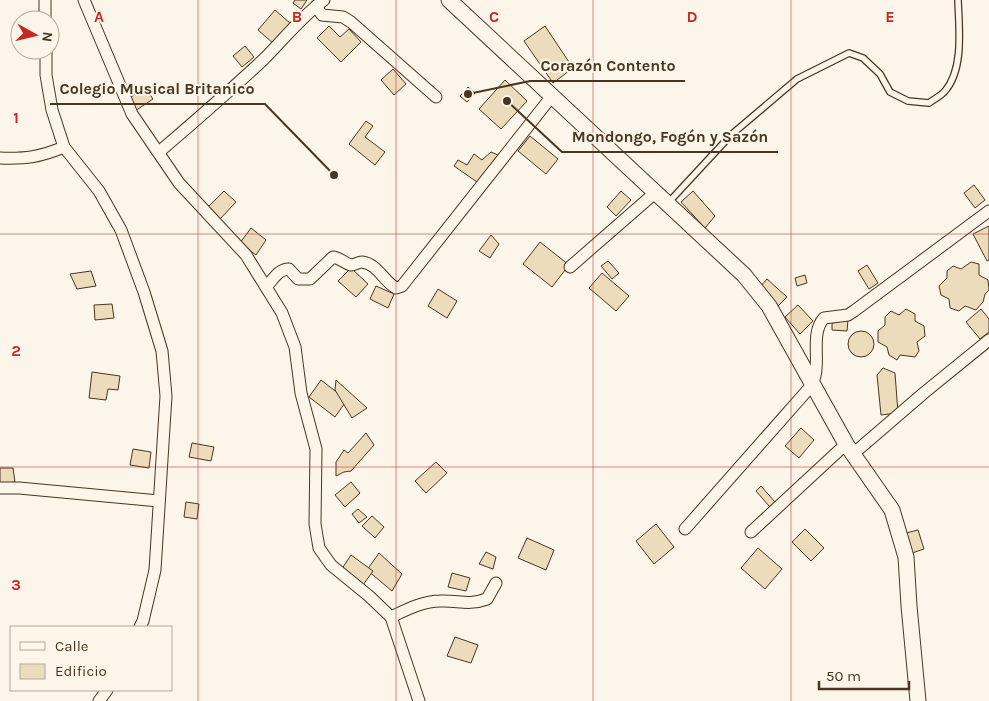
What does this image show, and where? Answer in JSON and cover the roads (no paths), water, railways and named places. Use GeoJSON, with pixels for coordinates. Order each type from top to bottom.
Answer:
{"type":"FeatureCollection","features":[{"type":"Feature","properties":{"kind":"street"},"geometry":{"type":"LineString","coordinates":[[84,0],[132,114],[178,182],[246,255],[282,314],[295,348],[301,393],[316,449],[315,524],[319,548],[331,565],[369,596],[390,617],[419,701]]}},
{"type":"Feature","properties":{"kind":"street"},"geometry":{"type":"LineString","coordinates":[[448,0],[744,275],[769,306],[812,385],[850,449],[892,510],[906,557],[918,701]]}},
{"type":"Feature","properties":{"kind":"street"},"geometry":{"type":"LineString","coordinates":[[158,152],[246,76],[320,3]]}},
{"type":"Feature","properties":{"kind":"street"},"geometry":{"type":"LineString","coordinates":[[320,3],[322,15],[343,17],[351,22],[436,97]]}},
{"type":"Feature","properties":{"kind":"street"},"geometry":{"type":"LineString","coordinates":[[46,60],[46,75],[52,110],[64,146],[99,191],[121,230],[144,292],[162,351],[166,396],[155,570],[140,626]]}},
{"type":"Feature","properties":{"kind":"street"},"geometry":{"type":"LineString","coordinates":[[266,288],[284,269],[289,270],[298,279],[310,279],[333,257],[352,265],[363,262],[376,268],[390,285],[396,288],[402,286],[552,96]]}},
{"type":"Feature","properties":{"kind":"street"},"geometry":{"type":"LineString","coordinates":[[0,158],[15,159],[42,156],[64,146]]}},
{"type":"Feature","properties":{"kind":"street"},"geometry":{"type":"LineString","coordinates":[[570,267],[656,192]]}},
{"type":"Feature","properties":{"kind":"street"},"geometry":{"type":"LineString","coordinates":[[685,529],[812,385],[816,370],[819,323],[824,318],[848,315],[989,211]]}},
{"type":"Feature","properties":{"kind":"street"},"geometry":{"type":"LineString","coordinates":[[751,532],[850,449],[989,340]]}},
{"type":"Feature","properties":{"kind":"street"},"geometry":{"type":"LineString","coordinates":[[0,488],[19,488],[159,501]]}},
{"type":"Feature","properties":{"kind":"street"},"geometry":{"type":"LineString","coordinates":[[390,617],[417,606],[440,600],[475,603],[487,599],[496,583]]}},
{"type":"Feature","properties":{"kind":"lane"},"geometry":{"type":"LineString","coordinates":[[668,203],[732,135],[797,80],[849,53],[863,58],[880,74],[890,92],[908,100],[929,103],[945,92],[956,70],[960,40],[958,0]]}},
{"type":"Feature","properties":{"kind":"place","name":"Corazón Contento"},"geometry":{"type":"Point","coordinates":[468,94]}},
{"type":"Feature","properties":{"kind":"place","name":"Mondongo, Fogón y Sazón"},"geometry":{"type":"Point","coordinates":[507,101]}},
{"type":"Feature","properties":{"kind":"place","name":"Colegio Musical Britanico"},"geometry":{"type":"Point","coordinates":[334,175]}}]}
